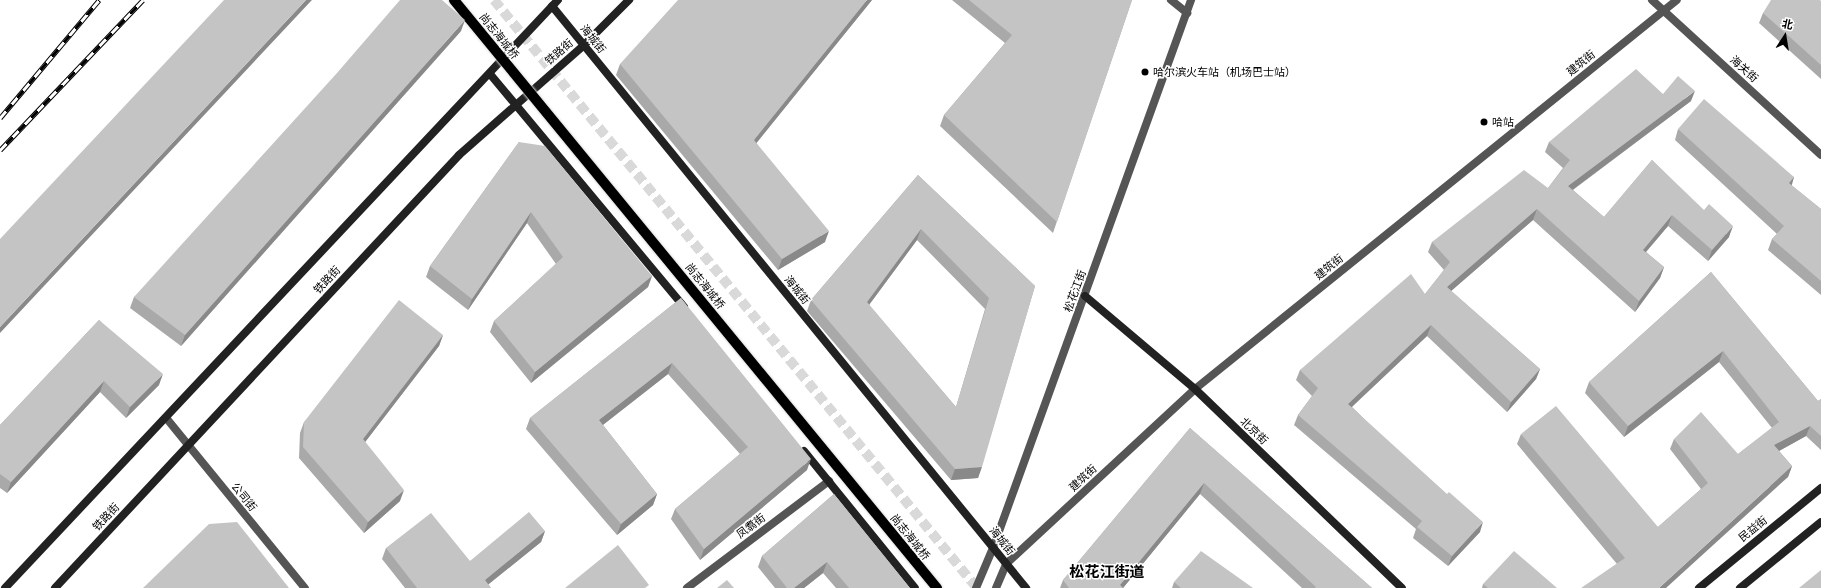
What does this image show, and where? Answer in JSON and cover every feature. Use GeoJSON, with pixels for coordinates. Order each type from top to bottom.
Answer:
{"type":"FeatureCollection","features":[{"type":"Feature","properties":{"kind":"main road","name":"尚志海城桥"},"geometry":{"type":"LineString","coordinates":[[454,0],[937,588]]}},
{"type":"Feature","properties":{"kind":"main road","name":"铁路街"},"geometry":{"type":"LineString","coordinates":[[55,588],[459,155],[584,45],[629,0]]}},
{"type":"Feature","properties":{"kind":"main road","name":"铁路街"},"geometry":{"type":"LineString","coordinates":[[6,588],[167,419],[555,3]]}},
{"type":"Feature","properties":{"kind":"main road","name":"海城街"},"geometry":{"type":"LineString","coordinates":[[555,3],[584,45],[1026,588]]}},
{"type":"Feature","properties":{"kind":"main road"},"geometry":{"type":"LineString","coordinates":[[490,74],[692,317]]}},
{"type":"Feature","properties":{"kind":"main road","name":"北京街"},"geometry":{"type":"LineString","coordinates":[[1085,296],[1195,389],[1402,588]]}},
{"type":"Feature","properties":{"kind":"main road"},"geometry":{"type":"LineString","coordinates":[[798,445],[915,588]]}},
{"type":"Feature","properties":{"kind":"main road","name":"民益街"},"geometry":{"type":"LineString","coordinates":[[1699,588],[1821,488]]}},
{"type":"Feature","properties":{"kind":"main road"},"geometry":{"type":"LineString","coordinates":[[1740,588],[1821,522]]}},
{"type":"Feature","properties":{"kind":"street"},"geometry":{"type":"LineString","coordinates":[[1171,0],[1187,13]]}},
{"type":"Feature","properties":{"kind":"street","name":"松花江街"},"geometry":{"type":"LineString","coordinates":[[976,588],[993,548],[1191,0]]}},
{"type":"Feature","properties":{"kind":"street","name":"海关街"},"geometry":{"type":"LineString","coordinates":[[1652,0],[1821,155]]}},
{"type":"Feature","properties":{"kind":"street","name":"建筑街"},"geometry":{"type":"LineString","coordinates":[[1006,564],[1195,389],[1677,0]]}},
{"type":"Feature","properties":{"kind":"street","name":"公司街"},"geometry":{"type":"LineString","coordinates":[[167,419],[305,588]]}},
{"type":"Feature","properties":{"kind":"street","name":"凤翥街"},"geometry":{"type":"LineString","coordinates":[[687,588],[829,481]]}},
{"type":"Feature","properties":{"kind":"street"},"geometry":{"type":"LineString","coordinates":[[996,588],[1006,564]]}},
{"type":"Feature","properties":{"kind":"building"},"geometry":{"type":"Polygon","coordinates":[[[224,0],[306,0],[0,327],[0,239],[224,0]]]}},
{"type":"Feature","properties":{"kind":"building"},"geometry":{"type":"Polygon","coordinates":[[[400,0],[442,0],[465,20],[185,335],[134,297],[337,73],[400,0]]]}},
{"type":"Feature","properties":{"kind":"building"},"geometry":{"type":"Polygon","coordinates":[[[678,0],[867,0],[754,140],[829,231],[782,259],[620,64],[678,0]]]}},
{"type":"Feature","properties":{"kind":"building"},"geometry":{"type":"Polygon","coordinates":[[[969,0],[1132,0],[1057,222],[944,115],[1012,35],[969,0]]]}},
{"type":"Feature","properties":{"kind":"building"},"geometry":{"type":"Polygon","coordinates":[[[1771,0],[1821,1],[1821,65],[1763,13],[1771,0]]]}},
{"type":"Feature","properties":{"kind":"building"},"geometry":{"type":"Polygon","coordinates":[[[1636,69],[1663,94],[1678,76],[1695,91],[1568,186],[1604,217],[1652,160],[1704,210],[1709,204],[1733,226],[1712,250],[1672,215],[1643,250],[1664,267],[1639,301],[1537,209],[1447,287],[1540,369],[1511,402],[1431,325],[1348,404],[1447,494],[1449,492],[1483,522],[1452,556],[1417,527],[1422,521],[1298,415],[1318,388],[1300,370],[1411,274],[1425,294],[1450,262],[1432,242],[1524,170],[1548,188],[1570,160],[1549,142],[1636,69]]]}},
{"type":"Feature","properties":{"kind":"building"},"geometry":{"type":"Polygon","coordinates":[[[1704,99],[1794,177],[1789,183],[1821,209],[1821,281],[1772,239],[1784,226],[1678,129],[1704,99]]]}},
{"type":"Feature","properties":{"kind":"building"},"geometry":{"type":"Polygon","coordinates":[[[519,142],[545,146],[652,276],[535,372],[494,321],[563,257],[531,212],[472,299],[430,266],[519,142]]]}},
{"type":"Feature","properties":{"kind":"building"},"geometry":{"type":"Polygon","coordinates":[[[918,175],[1035,286],[982,467],[955,469],[811,300],[918,175]],[[921,229],[867,302],[956,407],[989,298],[921,229]]]}},
{"type":"Feature","properties":{"kind":"building"},"geometry":{"type":"Polygon","coordinates":[[[1711,272],[1818,401],[1821,399],[1821,436],[1810,426],[1774,445],[1792,466],[1659,588],[1581,588],[1625,558],[1521,434],[1556,406],[1658,527],[1708,483],[1674,439],[1701,412],[1738,454],[1779,422],[1723,351],[1628,426],[1589,382],[1711,272]]]}},
{"type":"Feature","properties":{"kind":"building"},"geometry":{"type":"Polygon","coordinates":[[[681,298],[811,459],[704,549],[675,509],[748,447],[672,363],[599,420],[657,494],[621,524],[530,418],[681,298]]]}},
{"type":"Feature","properties":{"kind":"building"},"geometry":{"type":"Polygon","coordinates":[[[399,300],[443,335],[363,439],[404,490],[368,522],[303,447],[304,422],[399,300]]]}},
{"type":"Feature","properties":{"kind":"building"},"geometry":{"type":"Polygon","coordinates":[[[99,320],[163,374],[130,407],[104,381],[11,482],[0,474],[0,425],[99,320]]]}},
{"type":"Feature","properties":{"kind":"building"},"geometry":{"type":"Polygon","coordinates":[[[1190,428],[1372,588],[1315,588],[1316,587],[1204,483],[1120,585],[1123,588],[1069,588],[1063,580],[1190,428]]]}},
{"type":"Feature","properties":{"kind":"building"},"geometry":{"type":"Polygon","coordinates":[[[834,494],[910,588],[849,588],[827,562],[794,588],[787,588],[762,556],[834,494]]]}},
{"type":"Feature","properties":{"kind":"building"},"geometry":{"type":"Polygon","coordinates":[[[529,512],[545,531],[485,580],[491,588],[417,588],[386,548],[431,513],[470,561],[529,512]]]}},
{"type":"Feature","properties":{"kind":"building"},"geometry":{"type":"Polygon","coordinates":[[[237,522],[289,588],[143,588],[209,524],[237,522]]]}},
{"type":"Feature","properties":{"kind":"building"},"geometry":{"type":"Polygon","coordinates":[[[618,545],[649,585],[645,588],[565,588],[618,545]]]}},
{"type":"Feature","properties":{"kind":"building"},"geometry":{"type":"Polygon","coordinates":[[[1201,551],[1253,588],[1181,588],[1174,582],[1201,551]]]}},
{"type":"Feature","properties":{"kind":"building"},"geometry":{"type":"Polygon","coordinates":[[[1514,551],[1557,588],[1488,588],[1483,584],[1514,551]]]}},
{"type":"Feature","properties":{"kind":"building"},"geometry":{"type":"Polygon","coordinates":[[[1821,570],[1821,588],[1799,588],[1821,570]]]}},
{"type":"Feature","properties":{"kind":"building"},"geometry":{"type":"Polygon","coordinates":[[[727,580],[734,588],[717,588],[727,580]]]}},
{"type":"Feature","properties":{"kind":"tunnel"},"geometry":{"type":"LineString","coordinates":[[494,0],[977,588]]}},
{"type":"Feature","properties":{"kind":"railway"},"geometry":{"type":"LineString","coordinates":[[0,118],[99,0]]}},
{"type":"Feature","properties":{"kind":"railway"},"geometry":{"type":"LineString","coordinates":[[0,150],[143,0]]}},
{"type":"Feature","properties":{"kind":"place","name":"哈尔滨火车站（机场巴士站）"},"geometry":{"type":"Point","coordinates":[1145,72]}},
{"type":"Feature","properties":{"kind":"place","name":"哈站"},"geometry":{"type":"Point","coordinates":[1484,122]}},
{"type":"Feature","properties":{"kind":"district","name":"松花江街道"},"geometry":{"type":"Point","coordinates":[1107,572]}}]}
